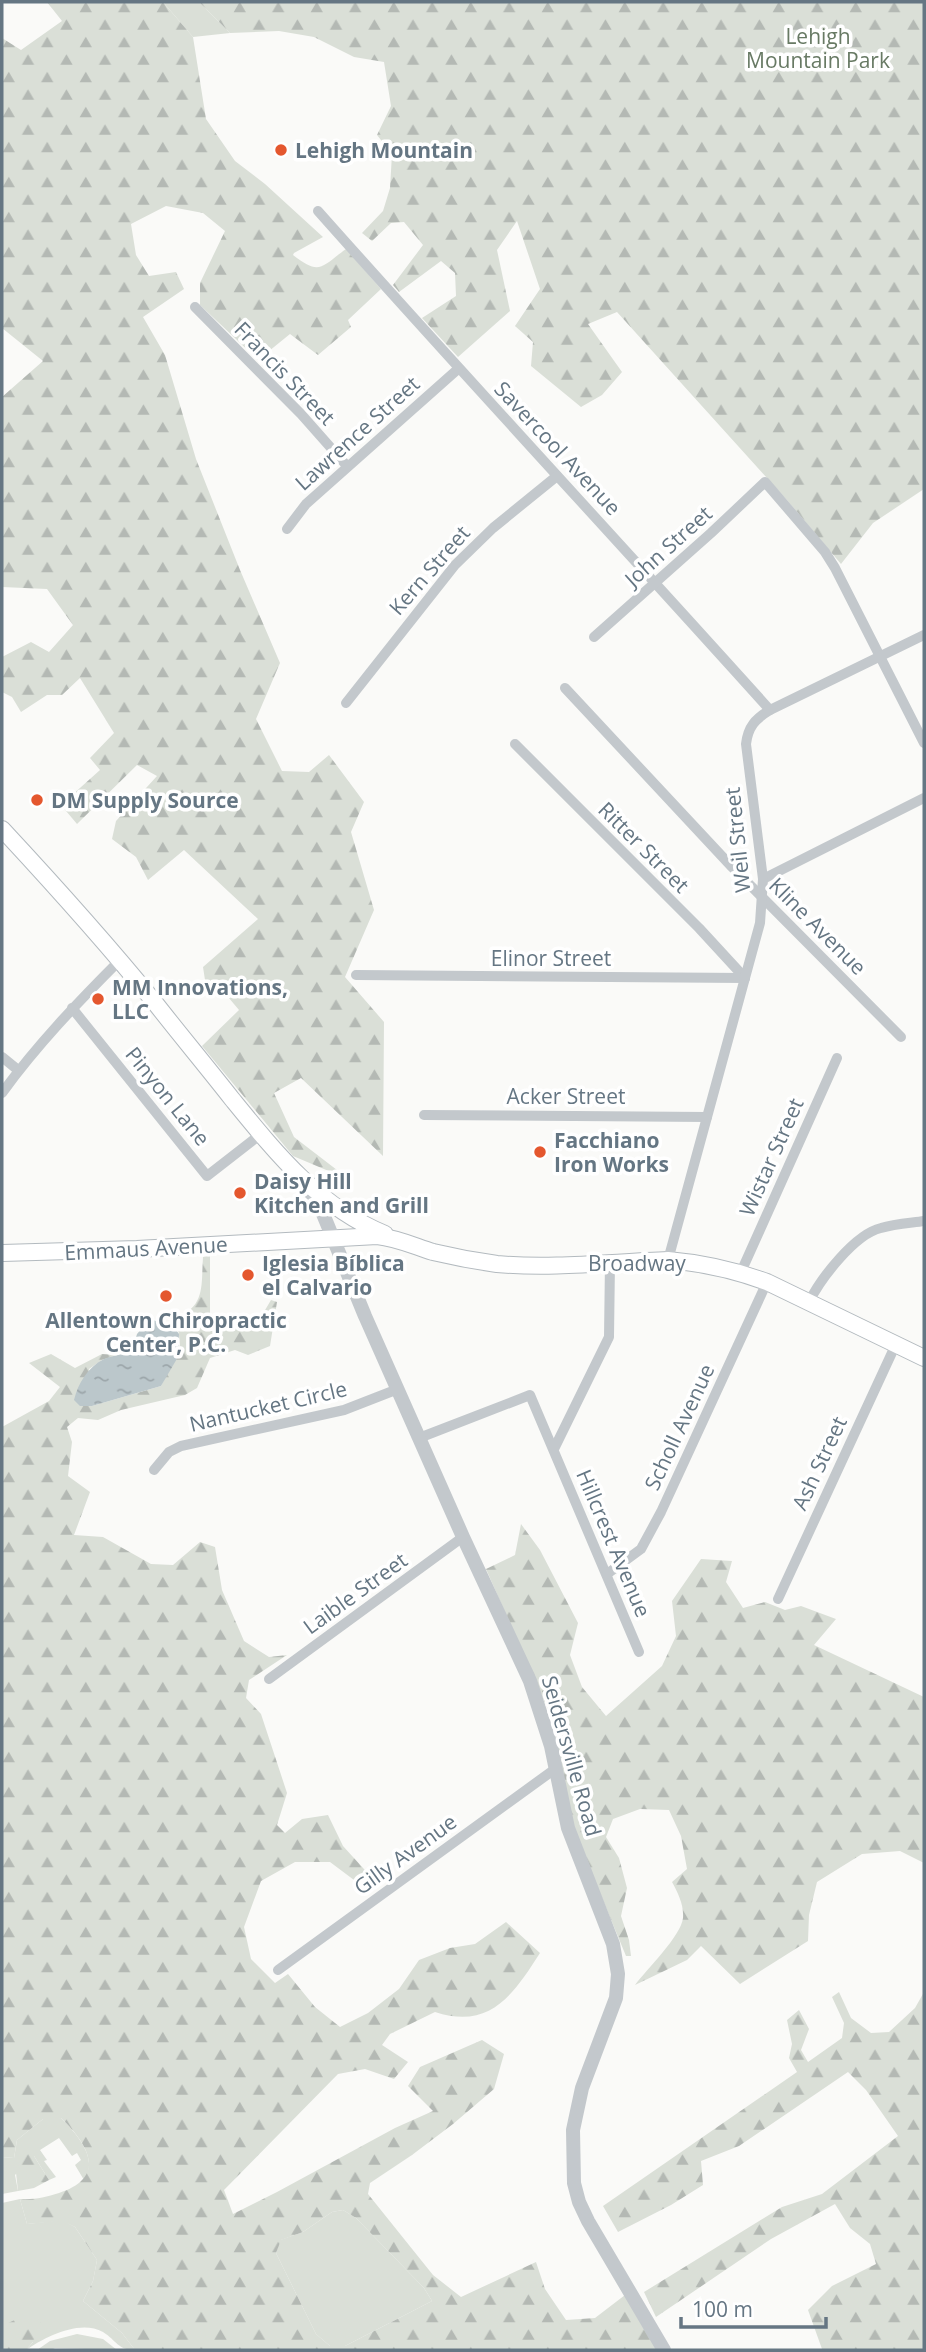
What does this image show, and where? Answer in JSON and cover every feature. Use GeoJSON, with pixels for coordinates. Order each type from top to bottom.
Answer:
{"type":"FeatureCollection","features":[{"type":"Feature","properties":{"kind":"main road"},"geometry":{"type":"LineString","coordinates":[[2,829],[120,960],[261,1134],[304,1182],[341,1211],[400,1240]]}},
{"type":"Feature","properties":{"kind":"main road","name":"Broadway"},"geometry":{"type":"LineString","coordinates":[[333,1239],[377,1236],[400,1240],[434,1252],[498,1264],[668,1260],[715,1266],[767,1282],[924,1358]]}},
{"type":"Feature","properties":{"kind":"main road","name":"Emmaus Avenue"},"geometry":{"type":"LineString","coordinates":[[2,1253],[333,1239]]}},
{"type":"Feature","properties":{"kind":"street","name":"Savercool Avenue"},"geometry":{"type":"LineString","coordinates":[[318,211],[458,369],[656,582],[770,710]]}},
{"type":"Feature","properties":{"kind":"street","name":"Francis Street"},"geometry":{"type":"LineString","coordinates":[[195,307],[347,466]]}},
{"type":"Feature","properties":{"kind":"street","name":"Lawrence Street"},"geometry":{"type":"LineString","coordinates":[[287,529],[306,504],[458,369]]}},
{"type":"Feature","properties":{"kind":"street","name":"Kern Street"},"geometry":{"type":"LineString","coordinates":[[346,704],[454,565],[493,528],[557,476]]}},
{"type":"Feature","properties":{"kind":"street","name":"John Street"},"geometry":{"type":"LineString","coordinates":[[594,637],[765,482],[825,552],[881,657]]}},
{"type":"Feature","properties":{"kind":"street","name":"Weil Street"},"geometry":{"type":"LineString","coordinates":[[668,1260],[760,923],[763,879],[747,735],[753,722],[770,710],[924,635]]}},
{"type":"Feature","properties":{"kind":"street"},"geometry":{"type":"LineString","coordinates":[[881,657],[924,743]]}},
{"type":"Feature","properties":{"kind":"street","name":"Kline Avenue"},"geometry":{"type":"LineString","coordinates":[[565,688],[763,898],[901,1037]]}},
{"type":"Feature","properties":{"kind":"street","name":"Ritter Street"},"geometry":{"type":"LineString","coordinates":[[515,744],[746,978]]}},
{"type":"Feature","properties":{"kind":"street"},"geometry":{"type":"LineString","coordinates":[[763,879],[924,798]]}},
{"type":"Feature","properties":{"kind":"street"},"geometry":{"type":"LineString","coordinates":[[2,1093],[18,1070],[72,1008],[120,960]]}},
{"type":"Feature","properties":{"kind":"street","name":"Elinor Street"},"geometry":{"type":"LineString","coordinates":[[356,975],[746,978]]}},
{"type":"Feature","properties":{"kind":"street","name":"Pinyon Lane"},"geometry":{"type":"LineString","coordinates":[[72,1008],[207,1176],[261,1134]]}},
{"type":"Feature","properties":{"kind":"street"},"geometry":{"type":"LineString","coordinates":[[2,1057],[18,1070]]}},
{"type":"Feature","properties":{"kind":"street","name":"Wistar Street"},"geometry":{"type":"LineString","coordinates":[[741,1272],[837,1058]]}},
{"type":"Feature","properties":{"kind":"street","name":"Acker Street"},"geometry":{"type":"LineString","coordinates":[[424,1115],[707,1117]]}},
{"type":"Feature","properties":{"kind":"street","name":"Seidersville Road"},"geometry":{"type":"LineString","coordinates":[[304,1182],[321,1209],[419,1438],[530,1681],[542,1711],[568,1828],[614,1944],[618,1974],[613,2008],[586,2074],[575,2112],[574,2183],[588,2221],[664,2350]]}},
{"type":"Feature","properties":{"kind":"street"},"geometry":{"type":"LineString","coordinates":[[809,1301],[828,1271],[872,1231],[924,1221]]}},
{"type":"Feature","properties":{"kind":"street"},"geometry":{"type":"LineString","coordinates":[[554,1449],[609,1337],[610,1262]]}},
{"type":"Feature","properties":{"kind":"street","name":"Scholl Avenue"},"geometry":{"type":"LineString","coordinates":[[607,1574],[641,1549],[661,1512],[767,1282]]}},
{"type":"Feature","properties":{"kind":"street","name":"Ash Street"},"geometry":{"type":"LineString","coordinates":[[778,1599],[896,1344]]}},
{"type":"Feature","properties":{"kind":"street","name":"Nantucket Circle"},"geometry":{"type":"LineString","coordinates":[[154,1470],[169,1452],[181,1446],[344,1410],[398,1389]]}},
{"type":"Feature","properties":{"kind":"street","name":"Hillcrest Avenue"},"geometry":{"type":"LineString","coordinates":[[419,1438],[530,1395],[639,1652]]}},
{"type":"Feature","properties":{"kind":"street","name":"Laible Street"},"geometry":{"type":"LineString","coordinates":[[269,1679],[463,1537]]}},
{"type":"Feature","properties":{"kind":"street","name":"Gilly Avenue"},"geometry":{"type":"LineString","coordinates":[[278,1970],[555,1769]]}},
{"type":"Feature","properties":{"kind":"green space"},"geometry":{"type":"Polygon","coordinates":[[[47,2],[163,2],[193,37],[206,119],[235,161],[265,184],[323,237],[293,255],[302,262],[320,267],[346,249],[381,289],[348,320],[351,327],[318,355],[290,334],[258,360],[200,305],[200,283],[225,231],[203,213],[166,206],[131,224],[136,255],[149,276],[176,272],[184,289],[143,317],[165,355],[196,459],[280,663],[256,719],[282,771],[309,772],[329,755],[364,802],[351,832],[374,910],[345,977],[384,1022],[383,1156],[301,1078],[274,1093],[294,1137],[350,1180],[293,1156],[202,1046],[239,1010],[223,991],[205,980],[203,967],[258,919],[184,850],[148,880],[136,857],[112,839],[116,821],[157,776],[137,765],[77,824],[61,805],[100,770],[90,758],[114,733],[80,678],[62,695],[47,695],[21,712],[12,697],[2,692],[2,657],[31,642],[49,652],[73,625],[47,589],[2,587],[2,397],[43,361],[2,328],[2,38],[21,50],[62,21],[47,2]]]}},
{"type":"Feature","properties":{"kind":"green space"},"geometry":{"type":"Polygon","coordinates":[[[163,2],[199,2],[230,33],[193,37],[163,2]]]}},
{"type":"Feature","properties":{"kind":"green space","name":"Lehigh Mountain Park"},"geometry":{"type":"Polygon","coordinates":[[[199,2],[924,2],[924,489],[873,523],[841,564],[617,312],[588,324],[622,372],[602,395],[581,407],[531,366],[533,342],[515,326],[540,289],[517,221],[497,250],[510,311],[458,357],[422,318],[456,296],[455,273],[441,261],[399,292],[393,285],[423,245],[404,222],[391,223],[372,241],[362,233],[383,211],[390,188],[392,154],[377,135],[391,106],[384,62],[354,57],[314,37],[279,31],[230,33],[199,2]]]}},
{"type":"Feature","properties":{"kind":"green space"},"geometry":{"type":"Polygon","coordinates":[[[210,1256],[210,1331],[258,1322],[271,1300],[277,1302],[270,1346],[248,1355],[235,1350],[210,1358],[197,1388],[185,1395],[121,1410],[98,1420],[78,1418],[67,1427],[72,1442],[68,1476],[90,1492],[74,1535],[103,1537],[151,1564],[173,1565],[200,1542],[215,1547],[222,1590],[244,1641],[269,1657],[287,1655],[249,1680],[246,1698],[261,1714],[287,1793],[277,1825],[285,1833],[302,1819],[328,1815],[343,1846],[373,1879],[362,1886],[330,1862],[295,1862],[261,1881],[244,1927],[251,1959],[275,1983],[288,1974],[315,2007],[340,2027],[368,2013],[399,1989],[419,1960],[450,1948],[475,1944],[506,1922],[540,1953],[520,1982],[498,2005],[471,2016],[435,2012],[390,2034],[382,2045],[408,2062],[394,2079],[365,2069],[338,2074],[224,2190],[233,2214],[395,2128],[433,2111],[408,2086],[420,2067],[482,2040],[504,2054],[494,2089],[453,2124],[370,2183],[368,2194],[433,2275],[461,2297],[536,2262],[545,2289],[566,2320],[595,2318],[625,2295],[658,2350],[135,2350],[122,2333],[83,2301],[93,2281],[97,2260],[75,2227],[62,2221],[27,2224],[20,2199],[45,2197],[74,2186],[84,2178],[88,2159],[79,2138],[61,2118],[49,2124],[43,2119],[17,2140],[14,2158],[2,2157],[2,1427],[49,1401],[60,1387],[29,1363],[51,1354],[75,1368],[102,1354],[117,1355],[102,1360],[89,1369],[92,1406],[161,1386],[180,1345],[177,1317],[193,1307],[200,1293],[203,1257],[210,1256]],[[343,2210],[332,2212],[303,2232],[281,2240],[276,2253],[316,2334],[330,2346],[345,2346],[432,2301],[424,2288],[356,2218],[343,2210]]]}},
{"type":"Feature","properties":{"kind":"green space"},"geometry":{"type":"Polygon","coordinates":[[[521,1524],[540,1550],[578,1623],[570,1655],[582,1687],[606,1716],[662,1666],[676,1636],[672,1601],[701,1559],[732,1561],[726,1582],[743,1608],[765,1602],[785,1610],[801,1606],[836,1619],[814,1645],[924,1697],[924,1863],[900,1851],[862,1854],[817,1882],[809,1915],[808,1941],[740,1984],[701,1946],[687,1960],[635,1985],[670,1943],[681,1925],[683,1908],[672,1882],[687,1869],[681,1836],[669,1810],[640,1809],[613,1819],[606,1837],[619,1858],[627,1888],[621,1916],[631,1956],[626,1956],[574,1830],[552,1719],[486,1569],[515,1555],[521,1524]]]}},
{"type":"Feature","properties":{"kind":"green space"},"geometry":{"type":"Polygon","coordinates":[[[839,1992],[851,2018],[871,2033],[889,2032],[915,2008],[924,1992],[924,2350],[822,2349],[808,2310],[832,2286],[876,2264],[870,2244],[850,2228],[835,2204],[771,2239],[656,2317],[644,2292],[782,2207],[822,2194],[898,2136],[866,2090],[848,2072],[739,2146],[701,2161],[703,2185],[671,2205],[618,2232],[603,2206],[797,2072],[789,2058],[792,2044],[787,2020],[799,2010],[809,2029],[801,2050],[808,2062],[842,2038],[844,2023],[832,1997],[839,1992]]]}},
{"type":"Feature","properties":{"kind":"green space"},"geometry":{"type":"Polygon","coordinates":[[[61,2118],[84,2146],[89,2163],[84,2180],[75,2165],[81,2160],[77,2153],[72,2156],[59,2138],[40,2150],[47,2160],[44,2161],[56,2177],[49,2180],[34,2156],[15,2175],[18,2191],[2,2194],[2,2157],[14,2158],[17,2140],[43,2119],[61,2118]]]}},
{"type":"Feature","properties":{"kind":"green space"},"geometry":{"type":"Polygon","coordinates":[[[27,2150],[49,2180],[34,2188],[18,2191],[15,2164],[27,2150]]]}},
{"type":"Feature","properties":{"kind":"green space"},"geometry":{"type":"Polygon","coordinates":[[[20,2199],[27,2224],[62,2220],[75,2227],[97,2260],[93,2281],[83,2301],[122,2333],[135,2350],[121,2347],[103,2332],[84,2328],[63,2331],[26,2350],[33,2342],[2,2326],[2,2203],[20,2199]]]}},
{"type":"Feature","properties":{"kind":"green space"},"geometry":{"type":"Polygon","coordinates":[[[343,2210],[356,2218],[424,2288],[432,2301],[345,2346],[330,2346],[316,2334],[276,2253],[280,2240],[303,2232],[332,2212],[343,2210]]]}},
{"type":"Feature","properties":{"kind":"green space"},"geometry":{"type":"Polygon","coordinates":[[[25,2315],[34,2316],[41,2323],[34,2340],[26,2350],[2,2350],[2,2326],[25,2315]]]}},
{"type":"Feature","properties":{"kind":"green space"},"geometry":{"type":"Polygon","coordinates":[[[77,2334],[103,2339],[117,2350],[37,2350],[50,2341],[77,2334]]]}},
{"type":"Feature","properties":{"kind":"water"},"geometry":{"type":"Polygon","coordinates":[[[150,1319],[174,1327],[179,1334],[178,1357],[161,1386],[92,1406],[80,1406],[74,1400],[89,1371],[104,1359],[132,1351],[137,1334],[150,1319]]]}},
{"type":"Feature","properties":{"kind":"place","name":"Lehigh Mountain"},"geometry":{"type":"Point","coordinates":[281,150]}},
{"type":"Feature","properties":{"kind":"place","name":"DM Supply Source"},"geometry":{"type":"Point","coordinates":[37,800]}},
{"type":"Feature","properties":{"kind":"place","name":"MM Innovations, LLC"},"geometry":{"type":"Point","coordinates":[98,999]}},
{"type":"Feature","properties":{"kind":"place","name":"Facchiano Iron Works"},"geometry":{"type":"Point","coordinates":[540,1152]}},
{"type":"Feature","properties":{"kind":"place","name":"Daisy Hill Kitchen and Grill"},"geometry":{"type":"Point","coordinates":[240,1193]}},
{"type":"Feature","properties":{"kind":"place","name":"Iglesia Bíblica el Calvario"},"geometry":{"type":"Point","coordinates":[248,1275]}},
{"type":"Feature","properties":{"kind":"place","name":"Allentown Chiropractic Center, P.C."},"geometry":{"type":"Point","coordinates":[166,1296]}}]}
